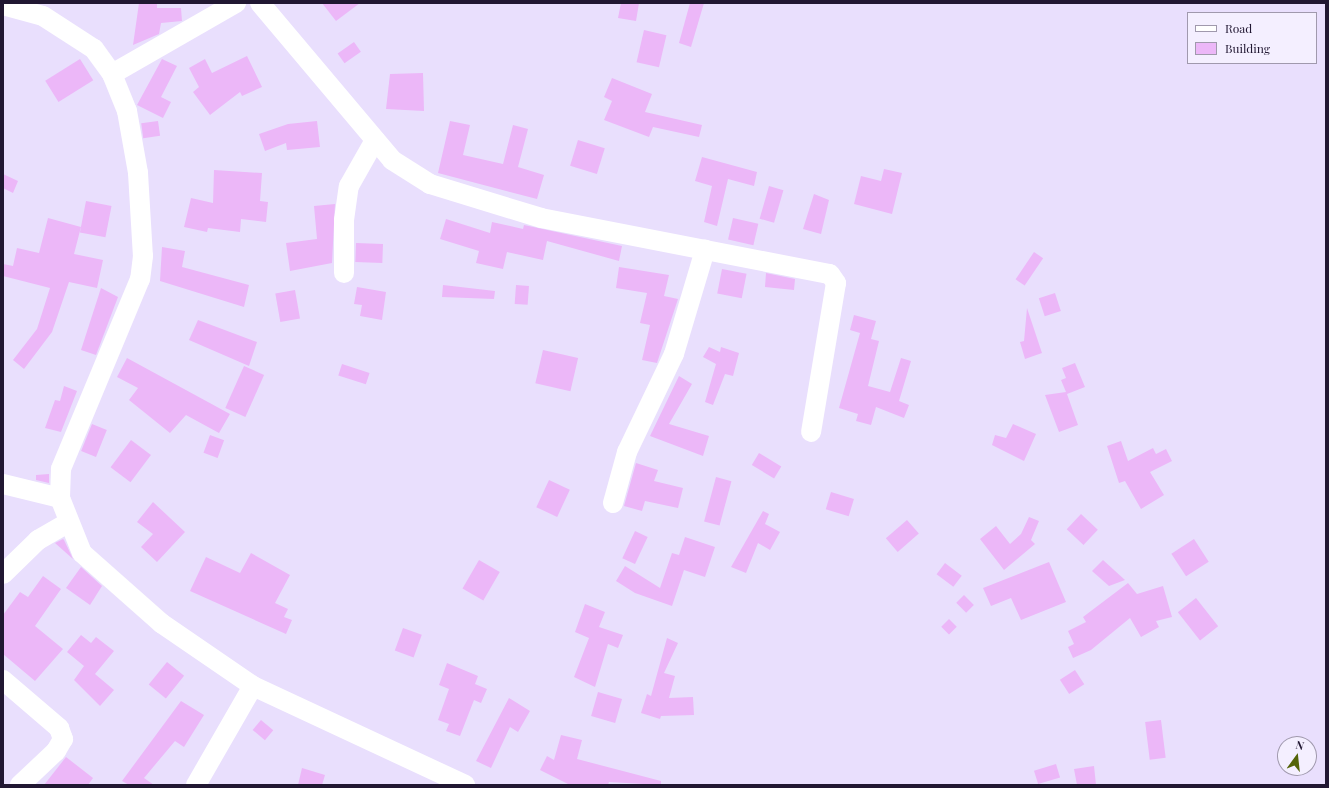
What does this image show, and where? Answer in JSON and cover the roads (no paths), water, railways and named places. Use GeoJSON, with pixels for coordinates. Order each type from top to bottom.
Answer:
{"type":"FeatureCollection","features":[{"type":"Feature","properties":{"kind":"street"},"geometry":{"type":"LineString","coordinates":[[112,74],[234,3]]}},
{"type":"Feature","properties":{"kind":"street"},"geometry":{"type":"LineString","coordinates":[[260,3],[392,160],[430,184],[477,200],[541,218],[705,250],[835,278],[811,432]]}},
{"type":"Feature","properties":{"kind":"street"},"geometry":{"type":"LineString","coordinates":[[3,5],[43,16],[72,32],[94,48],[112,74],[127,111],[133,142],[143,256],[132,304],[61,469],[60,498],[67,523],[82,553],[161,624],[253,686],[465,785]]}},
{"type":"Feature","properties":{"kind":"street"},"geometry":{"type":"LineString","coordinates":[[344,273],[344,220],[349,186],[375,140]]}},
{"type":"Feature","properties":{"kind":"street"},"geometry":{"type":"LineString","coordinates":[[613,503],[627,452],[674,354],[705,250]]}},
{"type":"Feature","properties":{"kind":"street"},"geometry":{"type":"LineString","coordinates":[[3,484],[60,498]]}},
{"type":"Feature","properties":{"kind":"street"},"geometry":{"type":"LineString","coordinates":[[3,574],[38,540],[67,523]]}},
{"type":"Feature","properties":{"kind":"street"},"geometry":{"type":"LineString","coordinates":[[3,680],[59,728],[63,739],[56,751],[20,785]]}},
{"type":"Feature","properties":{"kind":"street"},"geometry":{"type":"LineString","coordinates":[[196,785],[253,686]]}}]}
